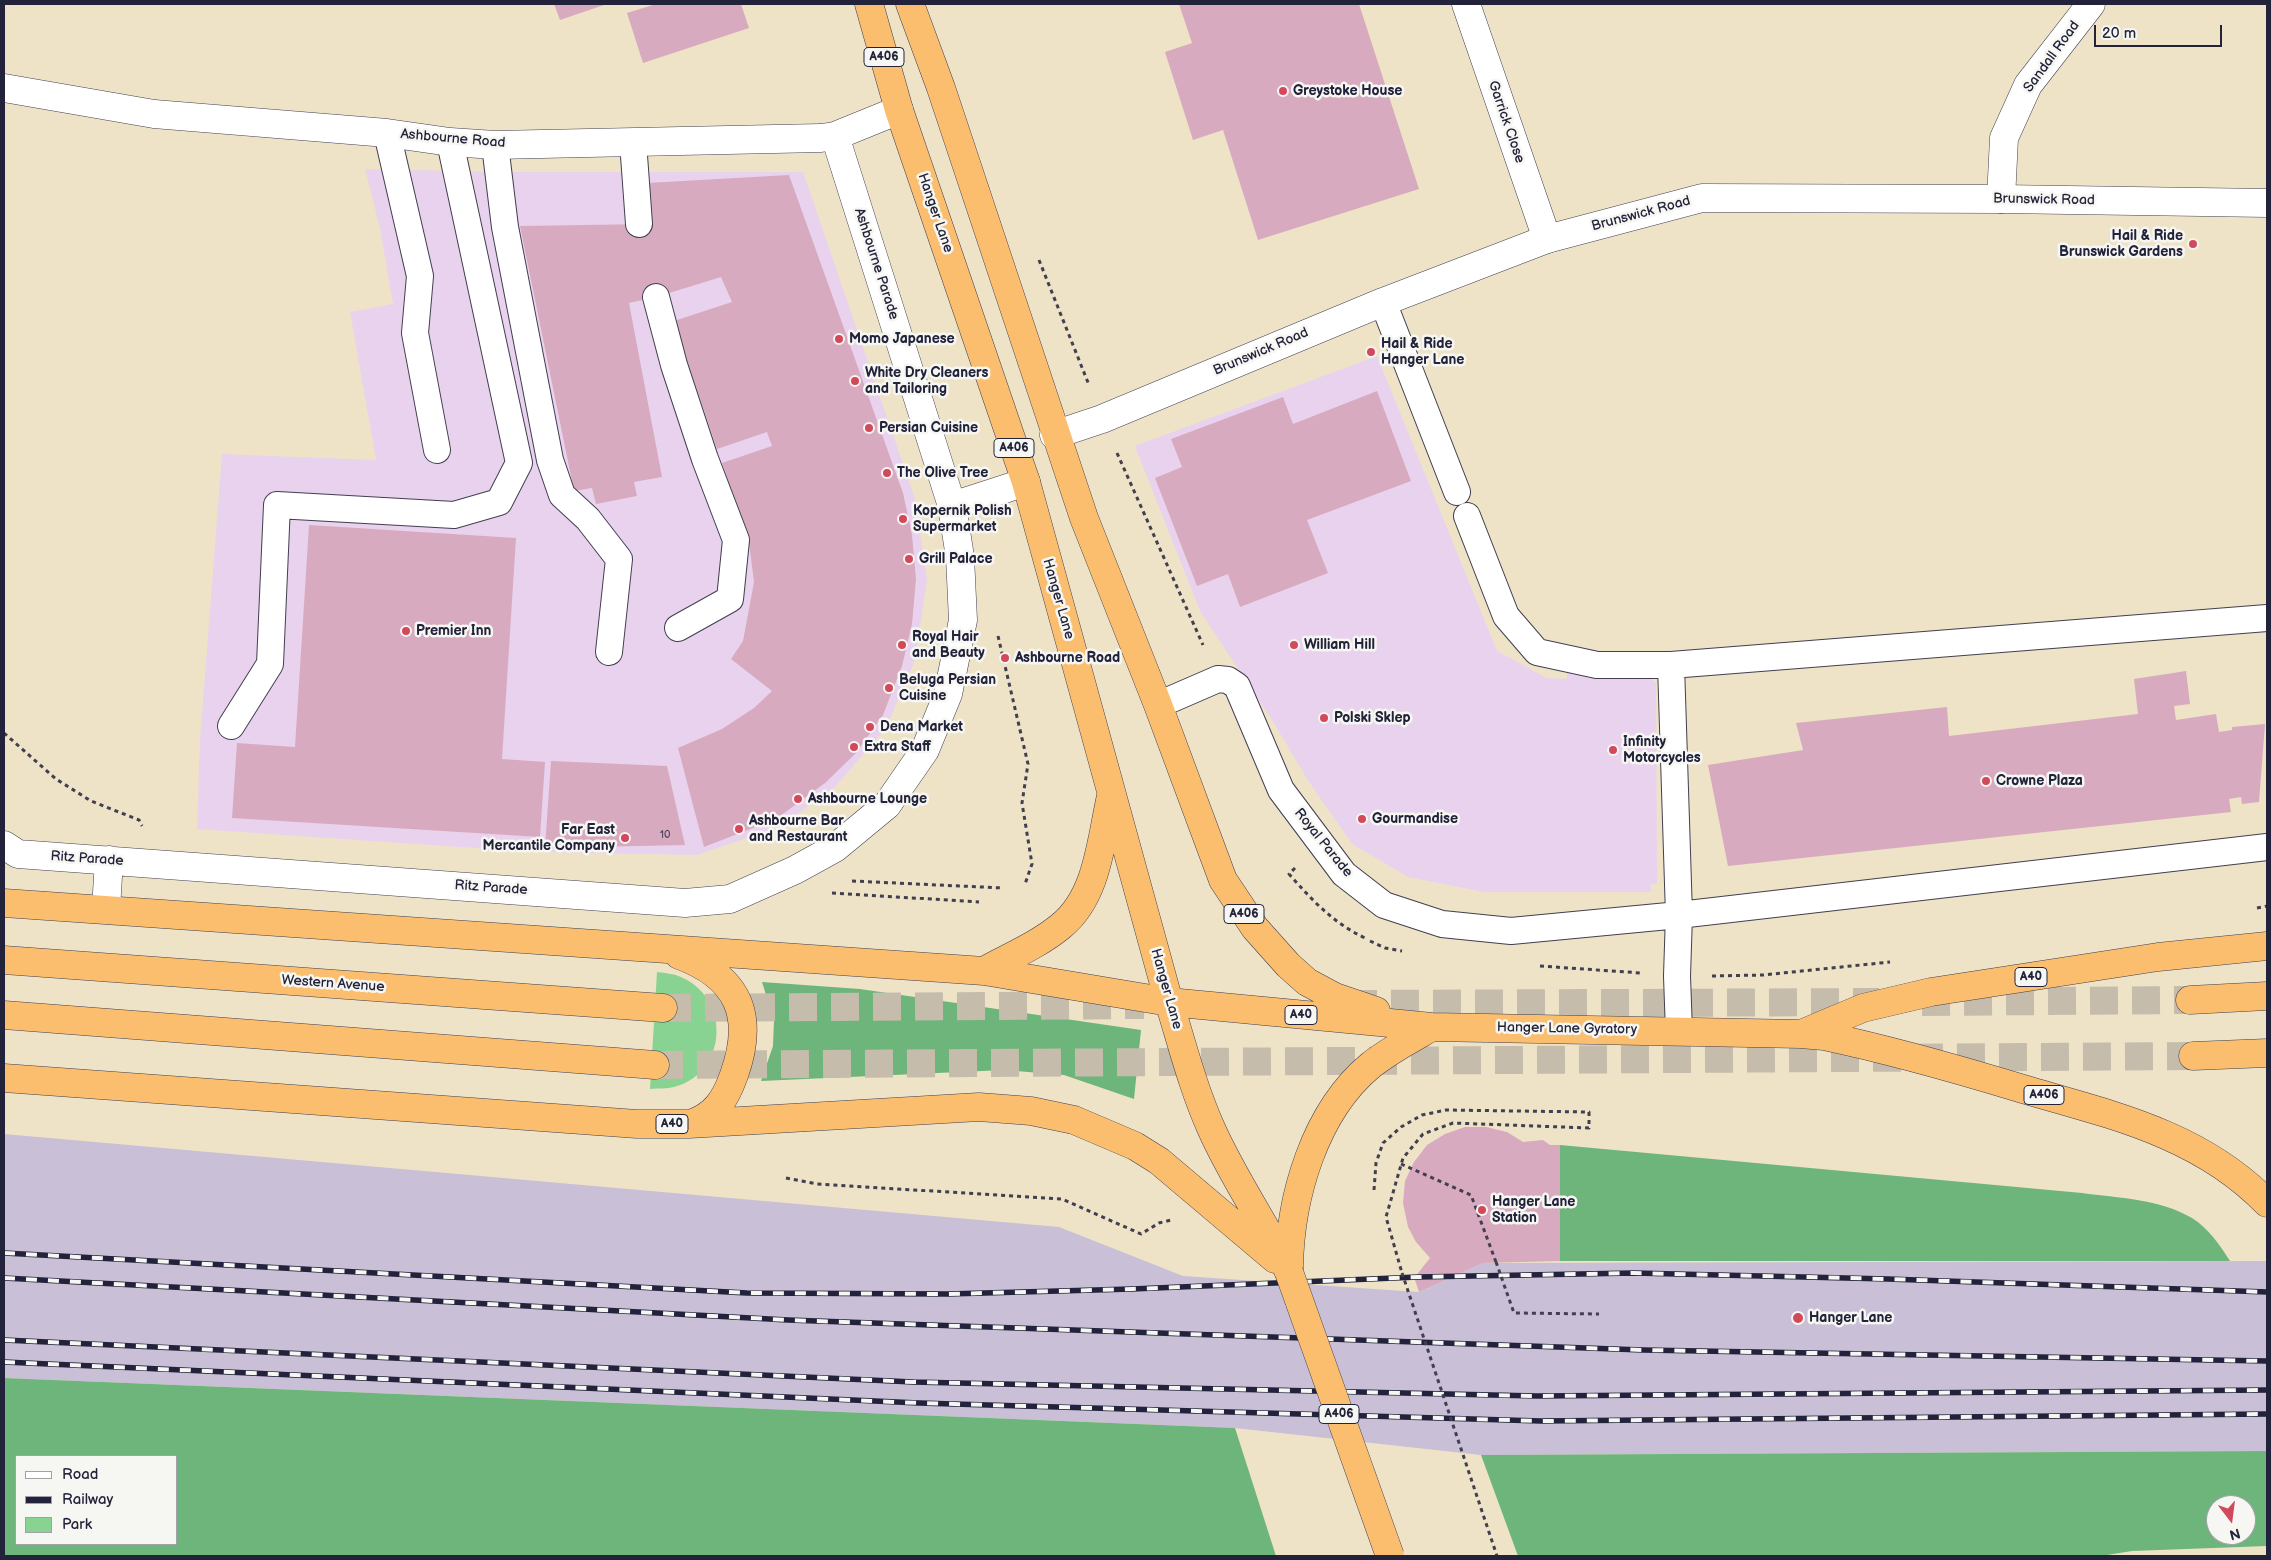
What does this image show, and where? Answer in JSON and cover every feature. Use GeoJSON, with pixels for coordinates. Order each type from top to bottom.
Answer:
{"type":"FeatureCollection","features":[{"type":"Feature","properties":{"kind":"highway","name":"Hanger Lane"},"geometry":{"type":"LineString","coordinates":[[869,4],[900,110],[1026,482],[1169,1002],[1193,1079],[1210,1127],[1224,1156],[1274,1242],[1289,1272]]}},
{"type":"Feature","properties":{"kind":"highway","name":"A406"},"geometry":{"type":"LineString","coordinates":[[910,4],[941,88],[1054,434],[1084,518],[1158,705],[1223,880],[1242,911],[1273,950],[1308,982],[1334,997],[1381,1013],[1432,1027]]}},
{"type":"Feature","properties":{"kind":"highway","name":"A406"},"geometry":{"type":"LineString","coordinates":[[984,971],[1060,927],[1077,908],[1094,872],[1112,792]]}},
{"type":"Feature","properties":{"kind":"highway","name":"A40"},"geometry":{"type":"LineString","coordinates":[[4,903],[984,971],[1169,1002],[1432,1027]]}},
{"type":"Feature","properties":{"kind":"highway","name":"A40"},"geometry":{"type":"LineString","coordinates":[[1801,1034],[1863,1008],[1931,992],[2158,957],[2267,946]]}},
{"type":"Feature","properties":{"kind":"highway","name":"A40"},"geometry":{"type":"LineString","coordinates":[[663,950],[694,961],[713,972],[724,982],[732,993],[741,1012],[744,1026],[740,1058],[732,1081],[719,1106],[704,1119],[689,1124]]}},
{"type":"Feature","properties":{"kind":"highway","name":"Western Avenue"},"geometry":{"type":"LineString","coordinates":[[4,960],[663,1008]]}},
{"type":"Feature","properties":{"kind":"highway"},"geometry":{"type":"LineString","coordinates":[[2190,1000],[2267,996]]}},
{"type":"Feature","properties":{"kind":"highway"},"geometry":{"type":"LineString","coordinates":[[4,1015],[655,1065]]}},
{"type":"Feature","properties":{"kind":"highway","name":"A406"},"geometry":{"type":"LineString","coordinates":[[1390,1556],[1289,1272],[1290,1237],[1296,1203],[1312,1153],[1331,1113],[1351,1085],[1370,1066],[1400,1045],[1432,1027]]}},
{"type":"Feature","properties":{"kind":"highway","name":"Hanger Lane Gyratory"},"geometry":{"type":"LineString","coordinates":[[1432,1027],[1824,1036],[1883,1050],[2123,1118],[2184,1142],[2213,1160],[2255,1191],[2267,1203]]}},
{"type":"Feature","properties":{"kind":"highway"},"geometry":{"type":"LineString","coordinates":[[2193,1056],[2267,1053]]}},
{"type":"Feature","properties":{"kind":"highway","name":"A40"},"geometry":{"type":"LineString","coordinates":[[4,1078],[613,1122],[689,1124],[979,1107],[1031,1111],[1074,1120],[1112,1134],[1159,1161],[1263,1247],[1289,1272]]}},
{"type":"Feature","properties":{"kind":"street","name":"Garrick Close"},"geometry":{"type":"LineString","coordinates":[[1466,4],[1547,239]]}},
{"type":"Feature","properties":{"kind":"street","name":"Sandall Road"},"geometry":{"type":"LineString","coordinates":[[2001,199],[2004,138],[2028,85],[2091,4]]}},
{"type":"Feature","properties":{"kind":"street","name":"Ashbourne Road"},"geometry":{"type":"LineString","coordinates":[[4,88],[154,114],[387,133],[450,142],[495,145],[803,139],[835,136],[900,110]]}},
{"type":"Feature","properties":{"kind":"street","name":"Ashbourne Parade"},"geometry":{"type":"LineString","coordinates":[[835,136],[952,506],[960,557],[963,620],[948,694],[925,750]]}},
{"type":"Feature","properties":{"kind":"street","name":"Brunswick Road"},"geometry":{"type":"LineString","coordinates":[[1054,434],[1102,419],[1383,302],[1547,239],[1702,198],[2001,199],[2267,203]]}},
{"type":"Feature","properties":{"kind":"street"},"geometry":{"type":"LineString","coordinates":[[952,506],[1026,482]]}},
{"type":"Feature","properties":{"kind":"street","name":"Ritz Parade"},"geometry":{"type":"LineString","coordinates":[[4,845],[18,854],[685,902],[730,899],[795,870],[835,848],[887,805],[925,750]]}},
{"type":"Feature","properties":{"kind":"street"},"geometry":{"type":"LineString","coordinates":[[106,909],[109,860]]}},
{"type":"Feature","properties":{"kind":"lane"},"geometry":{"type":"LineString","coordinates":[[387,133],[420,276],[415,334],[437,450]]}},
{"type":"Feature","properties":{"kind":"lane"},"geometry":{"type":"LineString","coordinates":[[231,726],[270,664],[277,505],[454,515],[499,502],[520,463],[450,142]]}},
{"type":"Feature","properties":{"kind":"lane"},"geometry":{"type":"LineString","coordinates":[[633,142],[639,224]]}},
{"type":"Feature","properties":{"kind":"lane"},"geometry":{"type":"LineString","coordinates":[[495,145],[505,227],[550,460],[562,494],[588,519],[619,558],[609,652]]}},
{"type":"Feature","properties":{"kind":"lane"},"geometry":{"type":"LineString","coordinates":[[656,297],[674,365],[705,459],[736,540],[730,599],[678,628]]}},
{"type":"Feature","properties":{"kind":"lane"},"geometry":{"type":"LineString","coordinates":[[1383,302],[1457,492]]}},
{"type":"Feature","properties":{"kind":"lane"},"geometry":{"type":"LineString","coordinates":[[1467,516],[1506,616],[1537,652],[1597,666],[1671,665],[2267,618]]}},
{"type":"Feature","properties":{"kind":"lane"},"geometry":{"type":"LineString","coordinates":[[1671,665],[1679,915],[1677,976],[1679,1032]]}},
{"type":"Feature","properties":{"kind":"lane"},"geometry":{"type":"LineString","coordinates":[[1158,705],[1218,679]]}},
{"type":"Feature","properties":{"kind":"lane","name":"Royal Parade"},"geometry":{"type":"LineString","coordinates":[[1218,679],[1228,680],[1237,686],[1281,790],[1344,874],[1384,906],[1442,924],[1512,931],[1679,915],[2267,847]]}},
{"type":"Feature","properties":{"kind":"path"},"geometry":{"type":"LineString","coordinates":[[1113,444],[1218,679]]}},
{"type":"Feature","properties":{"kind":"path"},"geometry":{"type":"LineString","coordinates":[[963,620],[995,624],[1012,694],[1028,764],[1022,803],[1032,864],[1025,884]]}},
{"type":"Feature","properties":{"kind":"path"},"geometry":{"type":"LineString","coordinates":[[4,733],[56,779],[91,800],[139,820],[166,864]]}},
{"type":"Feature","properties":{"kind":"path"},"geometry":{"type":"LineString","coordinates":[[795,870],[814,879],[1003,888]]}},
{"type":"Feature","properties":{"kind":"path"},"geometry":{"type":"LineString","coordinates":[[1289,874],[1316,905],[1346,929]]}},
{"type":"Feature","properties":{"kind":"path"},"geometry":{"type":"LineString","coordinates":[[828,892],[979,902]]}},
{"type":"Feature","properties":{"kind":"path"},"geometry":{"type":"LineString","coordinates":[[1531,966],[1677,976]]}},
{"type":"Feature","properties":{"kind":"path"},"geometry":{"type":"LineString","coordinates":[[1374,1190],[1376,1163],[1383,1143],[1401,1127],[1422,1115],[1446,1110],[1589,1112],[1589,1128],[1453,1123],[1423,1134],[1403,1158],[1386,1217],[1402,1272],[1497,1556]]}},
{"type":"Feature","properties":{"kind":"path"},"geometry":{"type":"LineString","coordinates":[[1401,1164],[1471,1195],[1514,1313],[1599,1314]]}},
{"type":"Feature","properties":{"kind":"path"},"geometry":{"type":"LineString","coordinates":[[786,1178],[818,1184],[1062,1199],[1141,1234]]}},
{"type":"Feature","properties":{"kind":"shaded area"},"geometry":{"type":"Polygon","coordinates":[[[365,169],[504,172],[803,172],[915,499],[927,580],[915,660],[886,728],[835,787],[779,827],[697,855],[533,852],[197,829],[200,740],[222,454],[376,460],[350,312],[393,304],[380,228],[365,169]]]}},
{"type":"Feature","properties":{"kind":"shaded area"},"geometry":{"type":"Polygon","coordinates":[[[1377,356],[1497,651],[1547,678],[1567,679],[1567,671],[1643,671],[1656,683],[1657,884],[1651,884],[1651,892],[1484,892],[1408,877],[1352,844],[1309,782],[1272,720],[1200,611],[1135,446],[1377,356]]]}},
{"type":"Feature","properties":{"kind":"shaded area"},"geometry":{"type":"Polygon","coordinates":[[[4,1134],[1059,1227],[1183,1276],[1419,1292],[1483,1263],[2267,1261],[2267,1451],[1481,1455],[1235,1428],[4,1378],[4,1134]]]}},
{"type":"Feature","properties":{"kind":"green space"},"geometry":{"type":"Polygon","coordinates":[[[657,972],[683,978],[699,989],[710,1003],[715,1019],[716,1036],[713,1053],[704,1068],[691,1080],[674,1087],[650,1089],[657,972]]]}},
{"type":"Feature","properties":{"kind":"green space"},"geometry":{"type":"Polygon","coordinates":[[[762,982],[860,989],[1141,1030],[1134,1099],[1064,1075],[1004,1070],[761,1081],[773,1046],[774,1020],[762,982]]]}},
{"type":"Feature","properties":{"kind":"green space"},"geometry":{"type":"Polygon","coordinates":[[[1560,1145],[2082,1193],[2138,1200],[2166,1207],[2192,1218],[2218,1243],[2230,1261],[1560,1261],[1560,1145]]]}},
{"type":"Feature","properties":{"kind":"green space"},"geometry":{"type":"Polygon","coordinates":[[[4,1378],[1235,1428],[1276,1556],[4,1556],[4,1378]]]}},
{"type":"Feature","properties":{"kind":"green space"},"geometry":{"type":"Polygon","coordinates":[[[2267,1451],[2267,1546],[2132,1551],[2101,1556],[1518,1556],[1481,1455],[2267,1451]]]}},
{"type":"Feature","properties":{"kind":"building"},"geometry":{"type":"Polygon","coordinates":[[[554,4],[607,4],[560,20],[554,4]]]}},
{"type":"Feature","properties":{"kind":"building"},"geometry":{"type":"Polygon","coordinates":[[[656,4],[741,4],[749,28],[643,63],[627,13],[656,4]]]}},
{"type":"Feature","properties":{"kind":"building","name":"Greystoke House"},"geometry":{"type":"Polygon","coordinates":[[[1179,4],[1359,4],[1419,189],[1258,240],[1223,130],[1193,140],[1165,52],[1192,43],[1179,4]]]}},
{"type":"Feature","properties":{"kind":"building"},"geometry":{"type":"Polygon","coordinates":[[[789,175],[903,493],[912,535],[916,579],[912,624],[902,666],[883,715],[856,753],[825,783],[776,819],[704,847],[678,748],[722,729],[754,708],[772,691],[731,659],[743,641],[754,582],[749,543],[722,463],[772,446],[767,432],[717,449],[674,321],[732,302],[721,277],[656,297],[629,303],[662,477],[634,482],[637,496],[596,504],[592,488],[574,491],[520,226],[650,224],[647,183],[789,175]]]}},
{"type":"Feature","properties":{"kind":"building"},"geometry":{"type":"Polygon","coordinates":[[[1377,391],[1411,481],[1307,520],[1328,573],[1240,607],[1228,574],[1197,586],[1155,478],[1182,467],[1171,439],[1283,397],[1293,424],[1377,391]]]}},
{"type":"Feature","properties":{"kind":"building","name":"Premier Inn"},"geometry":{"type":"Polygon","coordinates":[[[309,525],[516,538],[502,759],[545,762],[540,837],[232,818],[237,743],[295,747],[309,525]]]}},
{"type":"Feature","properties":{"kind":"building","name":"Crowne Plaza"},"geometry":{"type":"Polygon","coordinates":[[[2186,671],[2190,704],[2174,706],[2176,720],[2216,714],[2219,732],[2232,730],[2232,727],[2265,724],[2259,802],[2242,804],[2241,797],[2229,799],[2231,812],[1728,866],[1708,765],[1803,750],[1796,723],[1947,707],[1949,736],[2138,714],[2134,679],[2186,671]]]}},
{"type":"Feature","properties":{"kind":"building"},"geometry":{"type":"Polygon","coordinates":[[[551,761],[667,766],[685,845],[545,848],[551,761]]]}},
{"type":"Feature","properties":{"kind":"building","name":"Hanger Lane Station"},"geometry":{"type":"Polygon","coordinates":[[[1465,1127],[1486,1127],[1507,1132],[1523,1142],[1543,1140],[1550,1145],[1560,1145],[1560,1261],[1483,1263],[1419,1292],[1415,1280],[1430,1258],[1416,1242],[1408,1227],[1403,1203],[1405,1181],[1414,1162],[1427,1145],[1445,1134],[1465,1127]]]}},
{"type":"Feature","properties":{"kind":"tunnel"},"geometry":{"type":"LineString","coordinates":[[1922,1002],[2190,1000]]}},
{"type":"Feature","properties":{"kind":"tunnel"},"geometry":{"type":"LineString","coordinates":[[1349,1004],[1879,1002]]}},
{"type":"Feature","properties":{"kind":"tunnel"},"geometry":{"type":"LineString","coordinates":[[663,1008],[1144,1005]]}},
{"type":"Feature","properties":{"kind":"tunnel"},"geometry":{"type":"LineString","coordinates":[[655,1065],[2193,1056]]}},
{"type":"Feature","properties":{"kind":"railway"},"geometry":{"type":"LineString","coordinates":[[4,1253],[747,1293],[948,1294],[1132,1289],[1418,1277],[1634,1273],[1888,1279],[2267,1292]]}},
{"type":"Feature","properties":{"kind":"railway"},"geometry":{"type":"LineString","coordinates":[[4,1278],[788,1320],[1643,1350],[2267,1361]]}},
{"type":"Feature","properties":{"kind":"railway"},"geometry":{"type":"LineString","coordinates":[[4,1340],[913,1382],[1537,1396],[2267,1390]]}},
{"type":"Feature","properties":{"kind":"railway"},"geometry":{"type":"LineString","coordinates":[[4,1362],[919,1403],[1541,1421],[2267,1414]]}},
{"type":"Feature","properties":{"kind":"place","name":"Greystoke House"},"geometry":{"type":"Point","coordinates":[1283,91]}},
{"type":"Feature","properties":{"kind":"place","name":"Hail & Ride Brunswick Gardens"},"geometry":{"type":"Point","coordinates":[2193,244]}},
{"type":"Feature","properties":{"kind":"place","name":"Momo Japanese"},"geometry":{"type":"Point","coordinates":[839,339]}},
{"type":"Feature","properties":{"kind":"place","name":"Hail & Ride Hanger Lane"},"geometry":{"type":"Point","coordinates":[1371,352]}},
{"type":"Feature","properties":{"kind":"place","name":"White Dry Cleaners and Tailoring"},"geometry":{"type":"Point","coordinates":[855,381]}},
{"type":"Feature","properties":{"kind":"place","name":"Persian Cuisine"},"geometry":{"type":"Point","coordinates":[869,428]}},
{"type":"Feature","properties":{"kind":"place","name":"The Olive Tree"},"geometry":{"type":"Point","coordinates":[887,473]}},
{"type":"Feature","properties":{"kind":"place","name":"Kopernik Polish Supermarket"},"geometry":{"type":"Point","coordinates":[903,519]}},
{"type":"Feature","properties":{"kind":"place","name":"Grill Palace"},"geometry":{"type":"Point","coordinates":[909,559]}},
{"type":"Feature","properties":{"kind":"place","name":"Premier Inn"},"geometry":{"type":"Point","coordinates":[406,631]}},
{"type":"Feature","properties":{"kind":"place","name":"Royal Hair and Beauty"},"geometry":{"type":"Point","coordinates":[902,645]}},
{"type":"Feature","properties":{"kind":"place","name":"William Hill"},"geometry":{"type":"Point","coordinates":[1294,645]}},
{"type":"Feature","properties":{"kind":"place","name":"Ashbourne Road"},"geometry":{"type":"Point","coordinates":[1005,658]}},
{"type":"Feature","properties":{"kind":"place","name":"Beluga Persian Cuisine"},"geometry":{"type":"Point","coordinates":[889,688]}},
{"type":"Feature","properties":{"kind":"place","name":"Polski Sklep"},"geometry":{"type":"Point","coordinates":[1324,718]}},
{"type":"Feature","properties":{"kind":"place","name":"Dena Market"},"geometry":{"type":"Point","coordinates":[870,727]}},
{"type":"Feature","properties":{"kind":"place","name":"Extra Staff"},"geometry":{"type":"Point","coordinates":[854,747]}},
{"type":"Feature","properties":{"kind":"place","name":"Infinity Motorcycles"},"geometry":{"type":"Point","coordinates":[1613,750]}},
{"type":"Feature","properties":{"kind":"place","name":"Crowne Plaza"},"geometry":{"type":"Point","coordinates":[1986,781]}},
{"type":"Feature","properties":{"kind":"place","name":"Ashbourne Lounge"},"geometry":{"type":"Point","coordinates":[798,799]}},
{"type":"Feature","properties":{"kind":"place","name":"Gourmandise"},"geometry":{"type":"Point","coordinates":[1362,819]}},
{"type":"Feature","properties":{"kind":"place","name":"Ashbourne Bar and Restaurant"},"geometry":{"type":"Point","coordinates":[739,829]}},
{"type":"Feature","properties":{"kind":"place","name":"Far East Mercantile Company"},"geometry":{"type":"Point","coordinates":[625,838]}},
{"type":"Feature","properties":{"kind":"place","name":"Hanger Lane Station"},"geometry":{"type":"Point","coordinates":[1482,1210]}},
{"type":"Feature","properties":{"kind":"place","name":"Hanger Lane"},"geometry":{"type":"Point","coordinates":[1798,1318]}}]}
